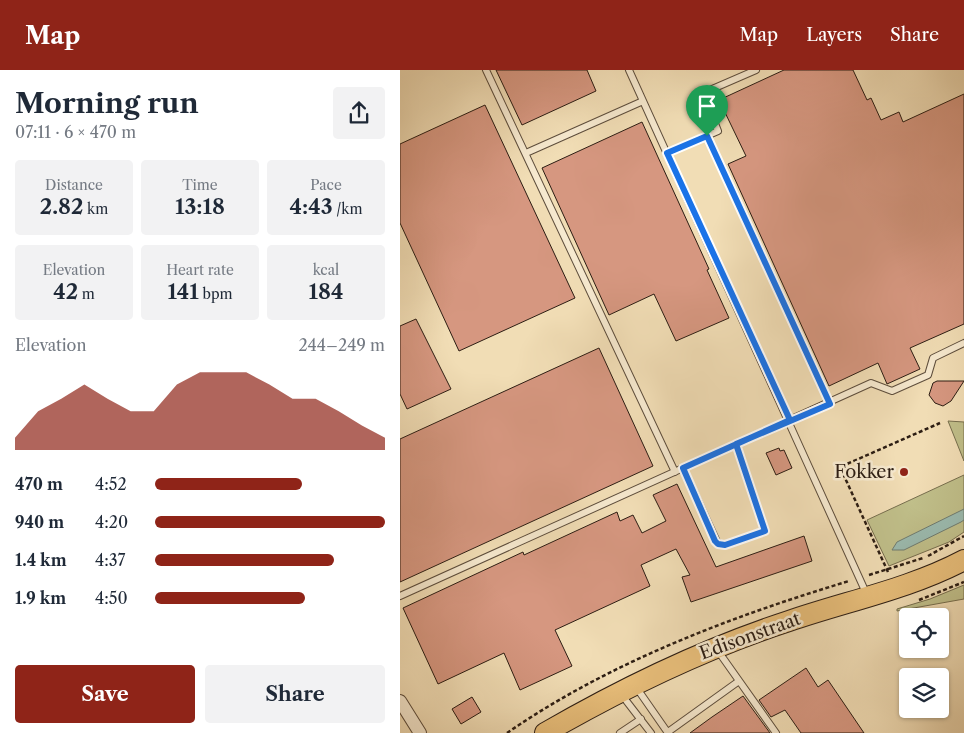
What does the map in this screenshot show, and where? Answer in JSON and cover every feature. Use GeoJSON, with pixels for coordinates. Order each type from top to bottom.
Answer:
{"type":"FeatureCollection","features":[{"type":"Feature","properties":{"kind":"main road","name":"Edisonstraat"},"geometry":{"type":"LineString","coordinates":[[554,731],[627,687],[716,648],[789,621],[868,597],[891,579],[912,583],[964,560]]}},
{"type":"Feature","properties":{"kind":"street"},"geometry":{"type":"LineString","coordinates":[[400,701],[420,733]]}},
{"type":"Feature","properties":{"kind":"lane"},"geometry":{"type":"LineString","coordinates":[[486,70],[675,472]]}},
{"type":"Feature","properties":{"kind":"lane"},"geometry":{"type":"LineString","coordinates":[[629,70],[790,420],[868,597]]}},
{"type":"Feature","properties":{"kind":"lane"},"geometry":{"type":"LineString","coordinates":[[667,153],[718,131],[703,93],[756,70]]}},
{"type":"Feature","properties":{"kind":"lane"},"geometry":{"type":"LineString","coordinates":[[526,153],[643,102]]}},
{"type":"Feature","properties":{"kind":"lane"},"geometry":{"type":"LineString","coordinates":[[707,136],[830,404]]}},
{"type":"Feature","properties":{"kind":"lane"},"geometry":{"type":"LineString","coordinates":[[400,596],[736,444],[830,404],[871,383],[892,391],[928,375],[933,358],[964,343]]}},
{"type":"Feature","properties":{"kind":"lane"},"geometry":{"type":"LineString","coordinates":[[683,468],[718,544],[725,545],[765,531],[736,444]]}},
{"type":"Feature","properties":{"kind":"lane"},"geometry":{"type":"LineString","coordinates":[[716,648],[776,733]]}},
{"type":"Feature","properties":{"kind":"lane"},"geometry":{"type":"LineString","coordinates":[[627,687],[668,733],[739,681]]}},
{"type":"Feature","properties":{"kind":"lane"},"geometry":{"type":"LineString","coordinates":[[627,687],[641,719],[651,733]]}},
{"type":"Feature","properties":{"kind":"lane"},"geometry":{"type":"LineString","coordinates":[[620,733],[641,719]]}},
{"type":"Feature","properties":{"kind":"path"},"geometry":{"type":"LineString","coordinates":[[940,423],[840,467],[891,579],[964,536]]}},
{"type":"Feature","properties":{"kind":"path"},"geometry":{"type":"LineString","coordinates":[[911,602],[945,591],[964,582]]}},
{"type":"Feature","properties":{"kind":"shaded area"},"geometry":{"type":"Polygon","coordinates":[[[948,421],[964,422],[964,461],[948,421]]]}},
{"type":"Feature","properties":{"kind":"shaded area"},"geometry":{"type":"Polygon","coordinates":[[[964,475],[964,532],[949,542],[889,566],[867,520],[964,475]]]}},
{"type":"Feature","properties":{"kind":"shaded area"},"geometry":{"type":"Polygon","coordinates":[[[964,585],[964,599],[914,608],[900,608],[930,599],[964,585]]]}},
{"type":"Feature","properties":{"kind":"water"},"geometry":{"type":"Polygon","coordinates":[[[964,509],[964,520],[961,522],[904,550],[892,550],[897,542],[964,509]]]}},
{"type":"Feature","properties":{"kind":"building"},"geometry":{"type":"Polygon","coordinates":[[[496,70],[587,70],[596,91],[522,125],[496,70]]]}},
{"type":"Feature","properties":{"kind":"building"},"geometry":{"type":"Polygon","coordinates":[[[784,70],[853,70],[867,100],[871,98],[881,120],[899,112],[903,122],[964,94],[964,324],[910,348],[920,369],[887,384],[878,363],[829,386],[728,164],[746,156],[719,100],[784,70]]]}},
{"type":"Feature","properties":{"kind":"building"},"geometry":{"type":"Polygon","coordinates":[[[485,105],[575,298],[459,351],[400,223],[400,144],[485,105]]]}},
{"type":"Feature","properties":{"kind":"building"},"geometry":{"type":"Polygon","coordinates":[[[642,122],[709,269],[707,270],[729,318],[676,341],[654,294],[609,315],[542,168],[642,122]]]}},
{"type":"Feature","properties":{"kind":"building"},"geometry":{"type":"Polygon","coordinates":[[[416,319],[451,389],[407,409],[400,394],[400,326],[416,319]]]}},
{"type":"Feature","properties":{"kind":"building"},"geometry":{"type":"Polygon","coordinates":[[[599,348],[653,466],[400,582],[400,439],[599,348]]]}},
{"type":"Feature","properties":{"kind":"building"},"geometry":{"type":"Polygon","coordinates":[[[937,381],[964,381],[951,401],[943,406],[935,403],[929,395],[933,383],[937,381]]]}},
{"type":"Feature","properties":{"kind":"building"},"geometry":{"type":"Polygon","coordinates":[[[779,448],[780,451],[784,450],[792,468],[776,475],[766,453],[779,448]]]}},
{"type":"Feature","properties":{"kind":"building"},"geometry":{"type":"Polygon","coordinates":[[[677,484],[716,567],[804,536],[812,561],[691,602],[682,577],[690,575],[676,549],[641,565],[650,586],[555,630],[572,666],[520,690],[504,653],[438,684],[403,608],[523,552],[524,555],[617,512],[620,521],[633,515],[642,533],[666,521],[653,495],[677,484]]]}},
{"type":"Feature","properties":{"kind":"building"},"geometry":{"type":"Polygon","coordinates":[[[806,668],[818,687],[828,680],[864,733],[801,733],[785,710],[771,717],[759,700],[806,668]]]}},
{"type":"Feature","properties":{"kind":"building"},"geometry":{"type":"Polygon","coordinates":[[[743,696],[770,733],[690,733],[712,717],[743,696]]]}},
{"type":"Feature","properties":{"kind":"building"},"geometry":{"type":"Polygon","coordinates":[[[472,697],[481,712],[461,724],[452,709],[472,697]]]}},
{"type":"Feature","properties":{"kind":"place","name":"Fokker"},"geometry":{"type":"Point","coordinates":[904,472]}},
{"type":"Feature","properties":{"kind":"route"},"geometry":{"type":"LineString","coordinates":[[707,136],[667,153],[790,420],[683,468],[715,541],[718,544],[725,545],[765,531],[736,444],[790,420],[830,404],[707,136]]}}]}
